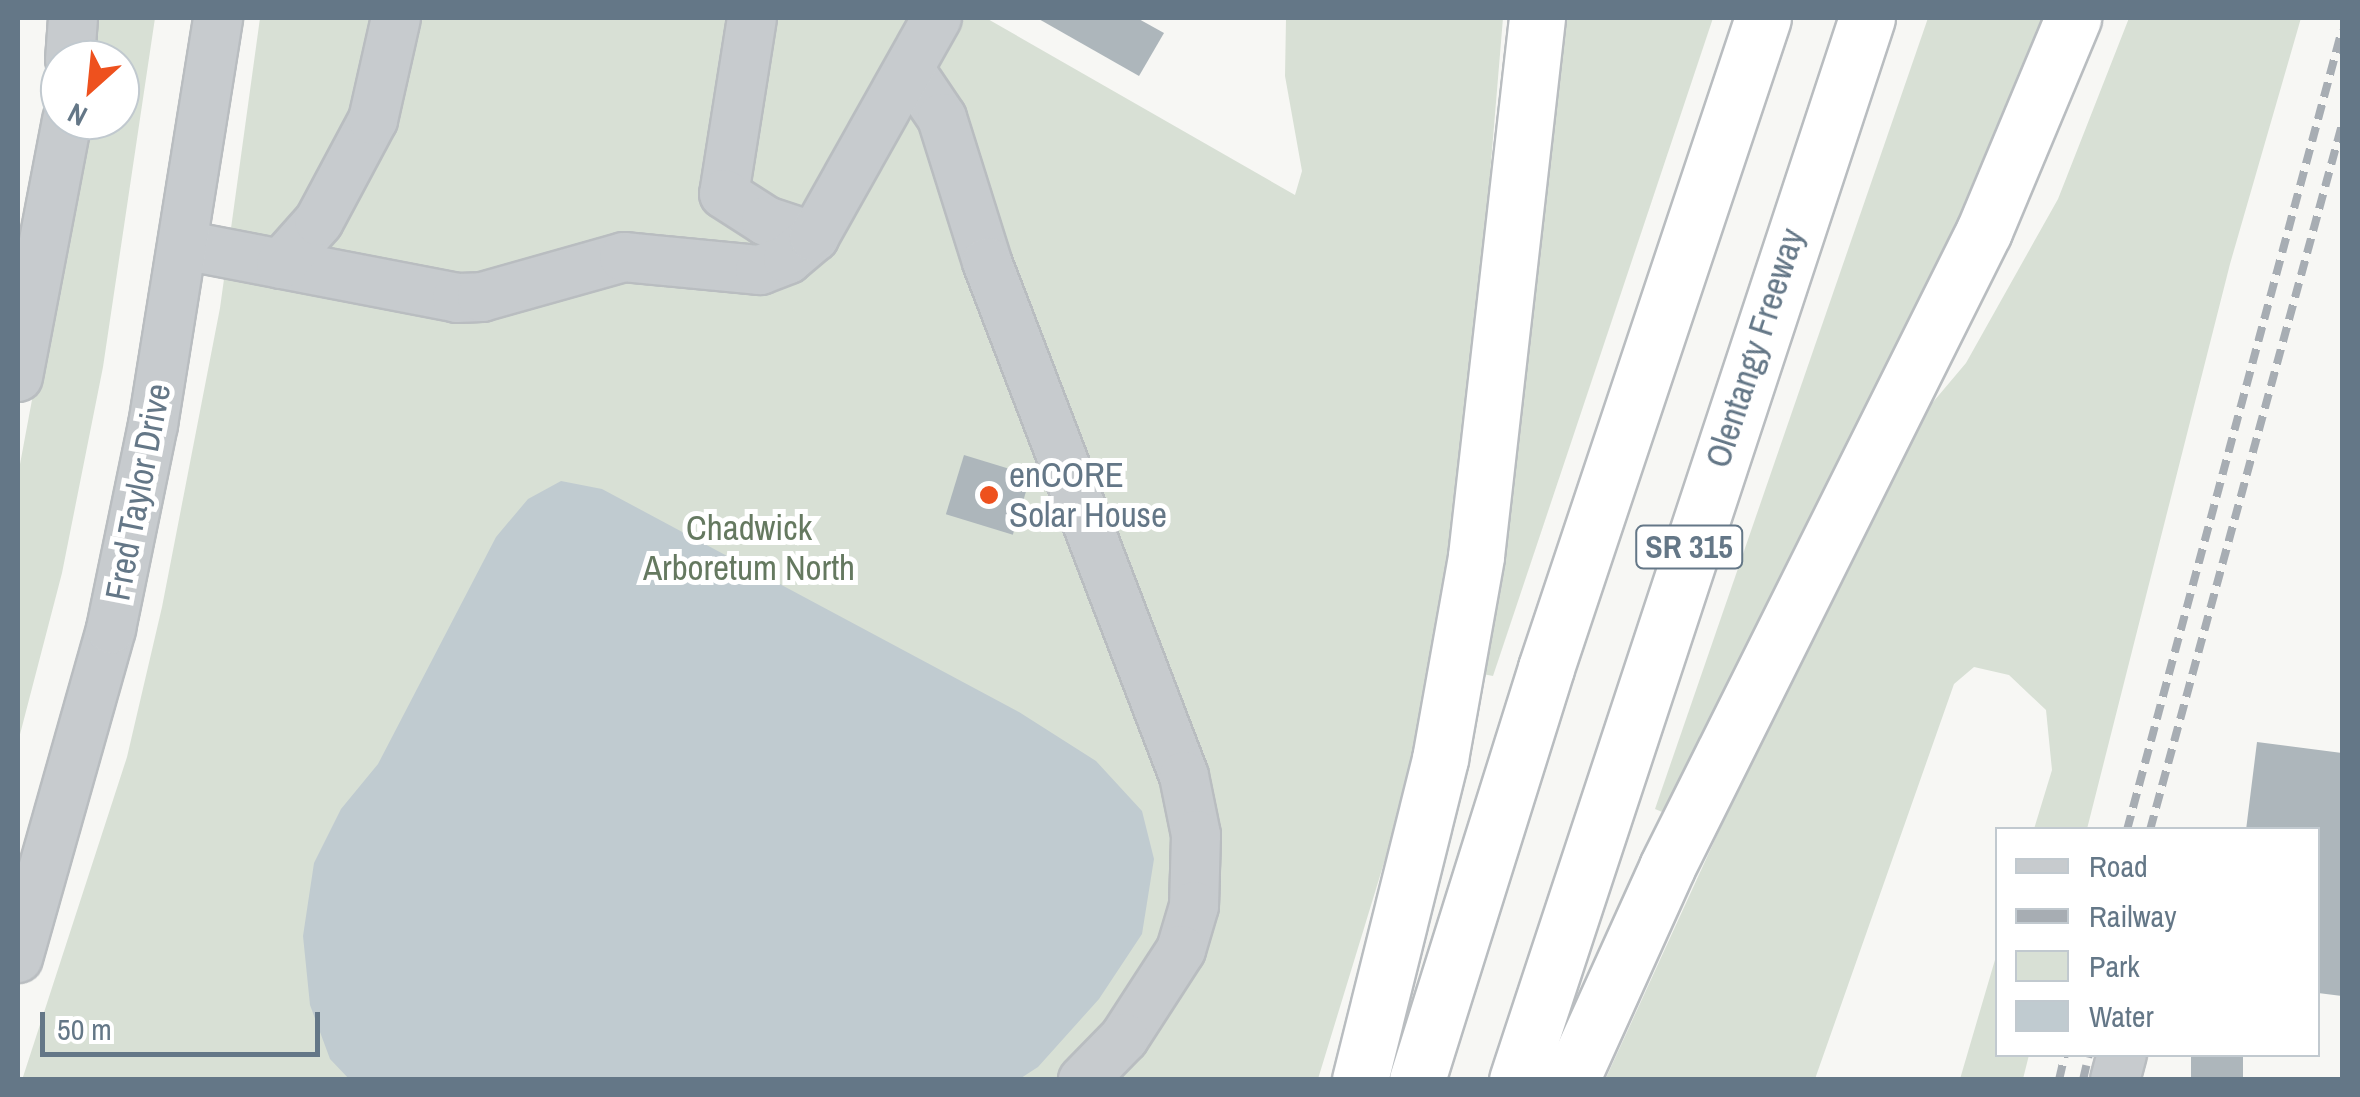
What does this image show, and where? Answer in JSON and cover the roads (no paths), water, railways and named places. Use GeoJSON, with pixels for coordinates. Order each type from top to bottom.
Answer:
{"type":"FeatureCollection","features":[{"type":"Feature","properties":{"kind":"highway"},"geometry":{"type":"LineString","coordinates":[[1360,1080],[1440,759],[1476,556],[1537,18]]}},
{"type":"Feature","properties":{"kind":"highway","name":"SR 315"},"geometry":{"type":"LineString","coordinates":[[1417,1080],[1546,668],[1764,18]]}},
{"type":"Feature","properties":{"kind":"highway","name":"Olentangy Freeway"},"geometry":{"type":"LineString","coordinates":[[1517,1080],[1867,18]]}},
{"type":"Feature","properties":{"kind":"highway"},"geometry":{"type":"LineString","coordinates":[[1572,1080],[1666,866],[1984,231],[2074,18]]}},
{"type":"Feature","properties":{"kind":"street","name":"Fred Taylor Drive"},"geometry":{"type":"LineString","coordinates":[[18,958],[111,629],[183,246],[218,18]]}},
{"type":"Feature","properties":{"kind":"street"},"geometry":{"type":"LineString","coordinates":[[281,264],[319,221],[373,120],[396,18]]}},
{"type":"Feature","properties":{"kind":"street"},"geometry":{"type":"LineString","coordinates":[[752,18],[724,194],[766,221],[814,237]]}},
{"type":"Feature","properties":{"kind":"street"},"geometry":{"type":"LineString","coordinates":[[183,246],[482,298],[624,257],[760,270],[788,258],[814,237],[938,18]]}},
{"type":"Feature","properties":{"kind":"street"},"geometry":{"type":"LineString","coordinates":[[909,69],[953,147],[987,262],[1184,776],[1196,834],[1196,889],[1180,950],[1135,1023],[1083,1080]]}},
{"type":"Feature","properties":{"kind":"street"},"geometry":{"type":"LineString","coordinates":[[18,377],[62,140]]}},
{"type":"Feature","properties":{"kind":"water"},"geometry":{"type":"Polygon","coordinates":[[[561,481],[602,489],[1019,712],[1096,761],[1142,811],[1154,859],[1142,934],[1099,999],[1038,1067],[1018,1080],[350,1080],[330,1059],[310,1005],[303,936],[314,863],[341,809],[378,764],[496,537],[528,499],[561,481]]]}},
{"type":"Feature","properties":{"kind":"railway"},"geometry":{"type":"LineString","coordinates":[[2128,827],[2342,30]]}},
{"type":"Feature","properties":{"kind":"railway"},"geometry":{"type":"LineString","coordinates":[[2151,827],[2342,125]]}},
{"type":"Feature","properties":{"kind":"railway"},"geometry":{"type":"LineString","coordinates":[[2059,1080],[2064,1057]]}},
{"type":"Feature","properties":{"kind":"railway"},"geometry":{"type":"LineString","coordinates":[[2083,1080],[2088,1057]]}},
{"type":"Feature","properties":{"kind":"place","name":"enCORE Solar House"},"geometry":{"type":"Point","coordinates":[989,495]}},
{"type":"Feature","properties":{"kind":"park label","name":"Chadwick Arboretum North"},"geometry":{"type":"Point","coordinates":[749,548]}}]}
